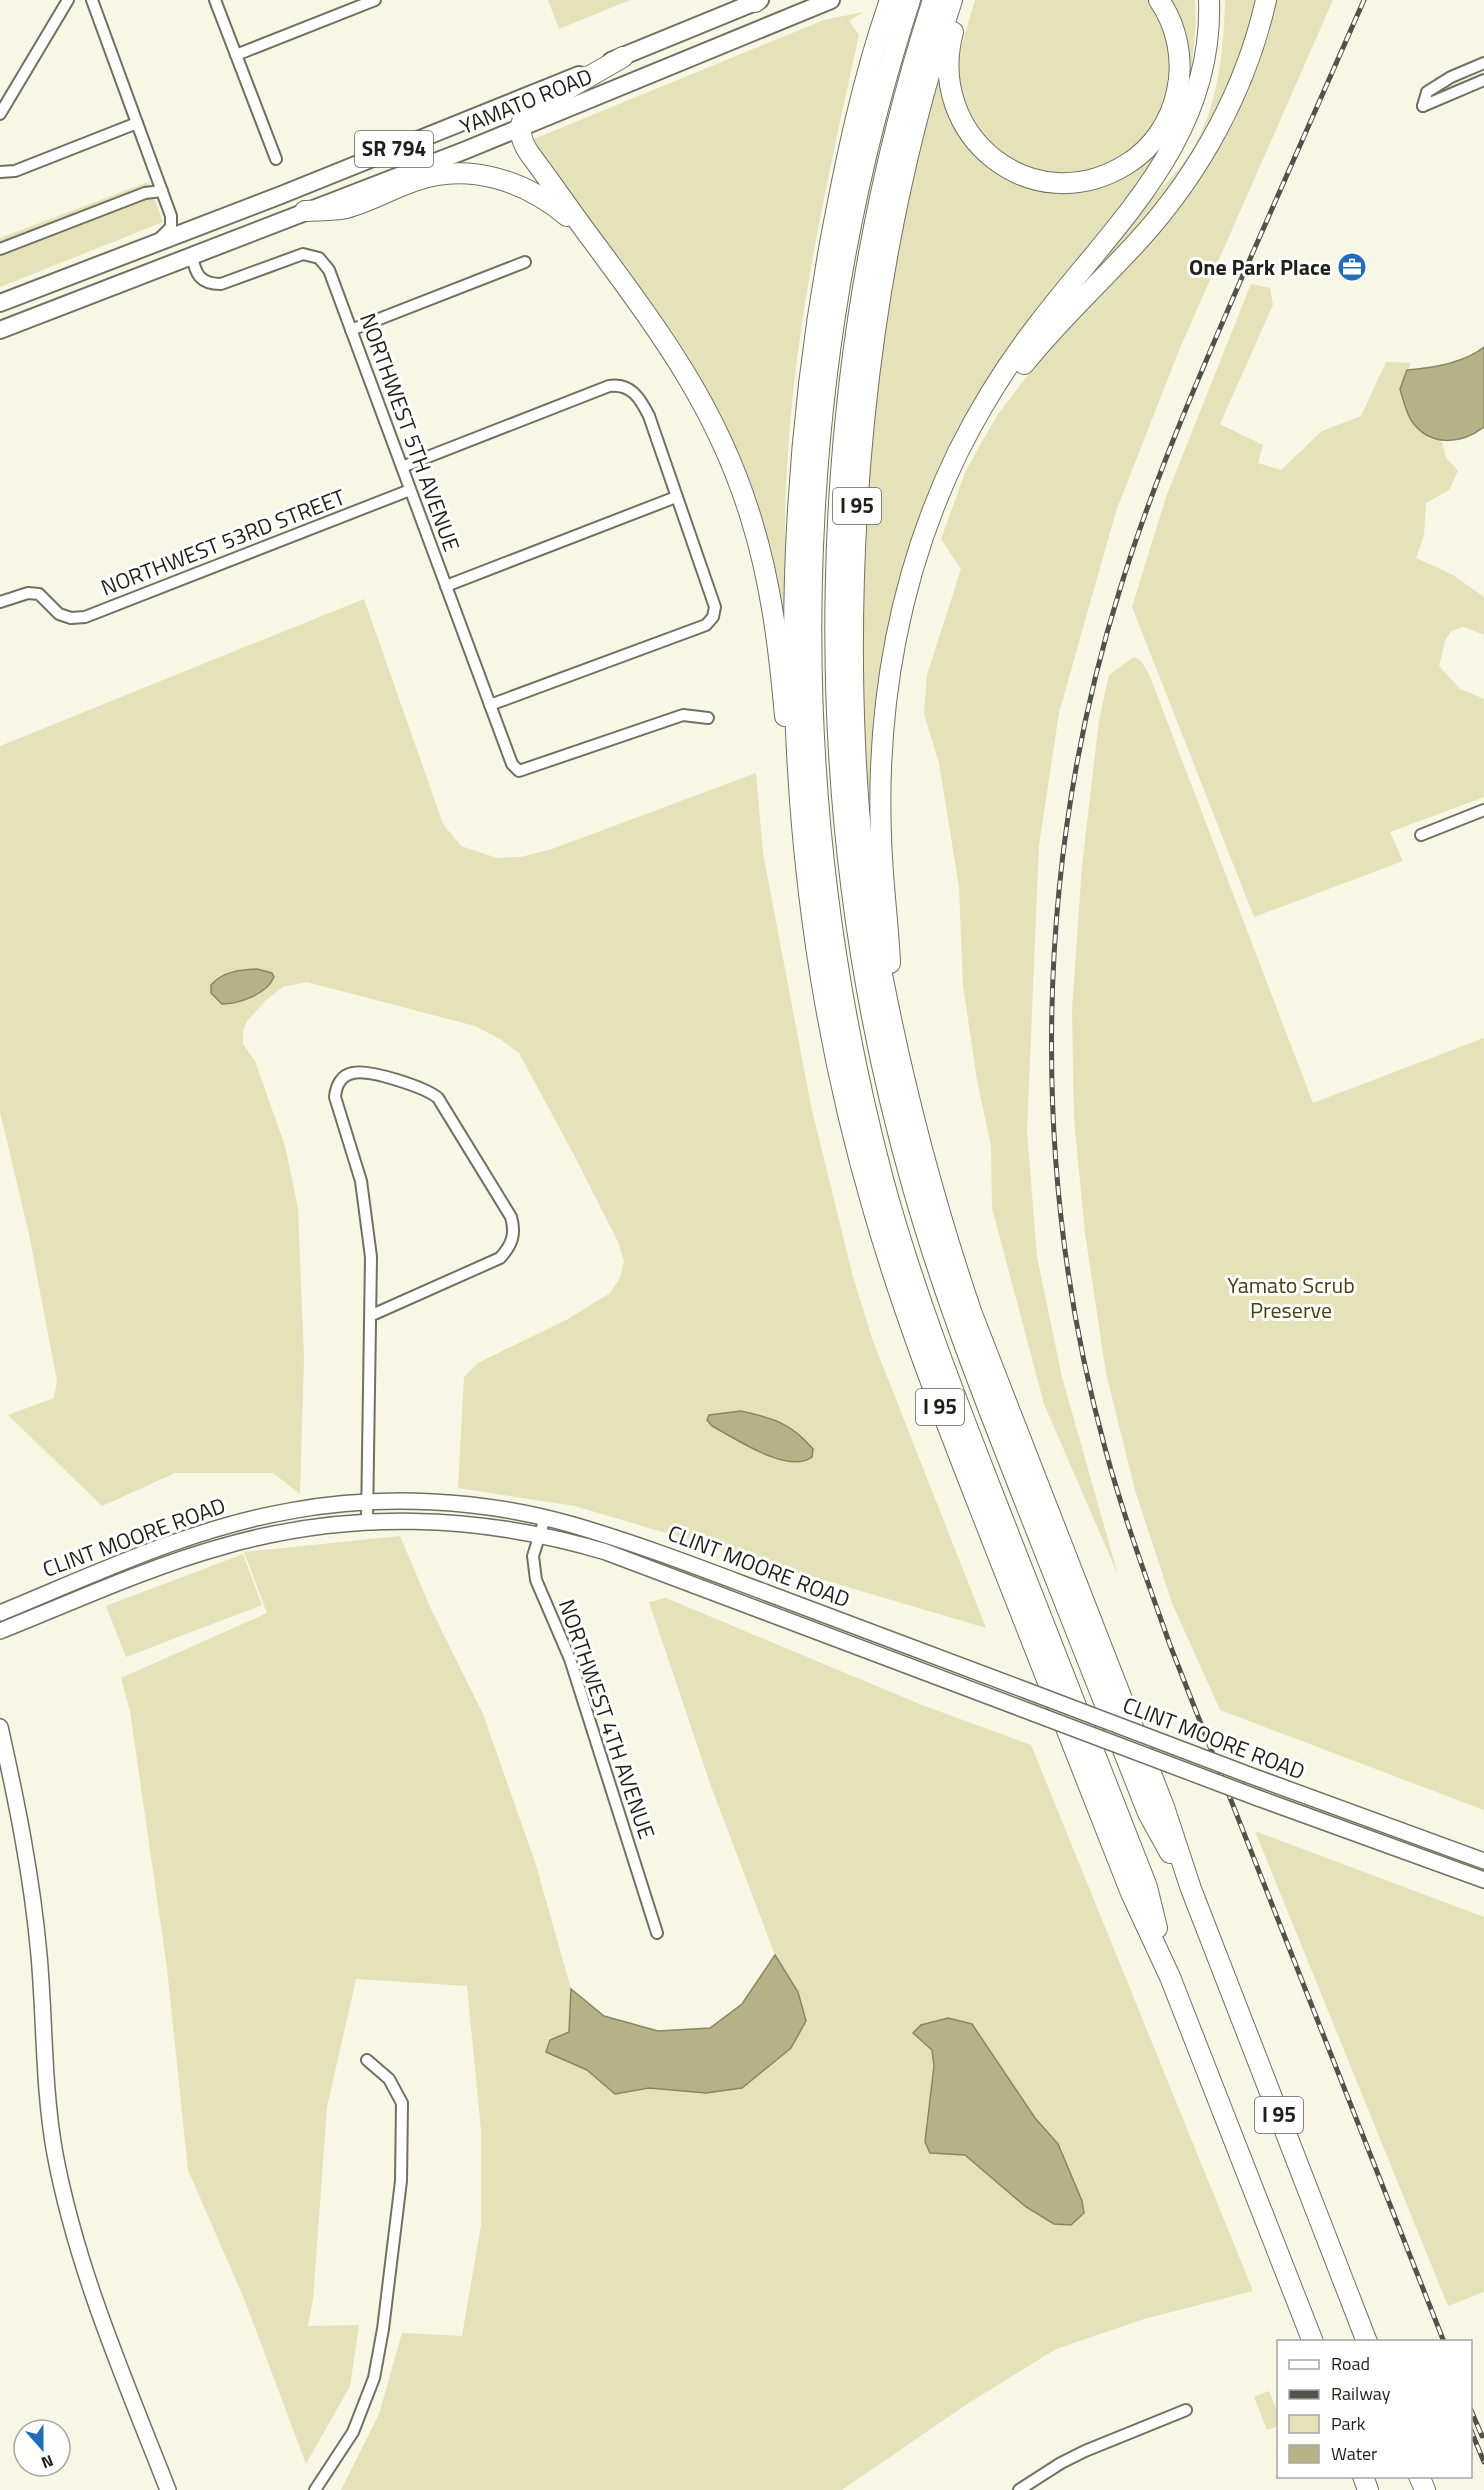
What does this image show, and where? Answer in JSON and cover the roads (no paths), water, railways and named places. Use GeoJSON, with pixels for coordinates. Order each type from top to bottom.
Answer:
{"type":"FeatureCollection","features":[{"type":"Feature","properties":{"kind":"highway"},"geometry":{"type":"LineString","coordinates":[[933,0],[901,111],[876,218],[858,326],[845,430],[840,503],[836,652],[841,761],[855,908],[866,979],[893,1110],[912,1183],[944,1288],[981,1390],[1148,1813],[1191,1889]]}},
{"type":"Feature","properties":{"kind":"highway","name":"I 95"},"geometry":{"type":"LineString","coordinates":[[952,0],[917,121],[889,251],[867,396],[856,532],[853,613],[858,779],[873,926],[917,1131],[945,1231],[969,1305],[1164,1807],[1191,1889],[1366,2340]]}},
{"type":"Feature","properties":{"kind":"highway"},"geometry":{"type":"LineString","coordinates":[[963,0],[950,43],[949,60],[951,92],[962,122],[984,151],[1012,171],[1034,179],[1070,183],[1101,177],[1131,161],[1149,146],[1166,121],[1177,95],[1180,58],[1174,32],[1159,0]]}},
{"type":"Feature","properties":{"kind":"highway"},"geometry":{"type":"LineString","coordinates":[[892,1019],[881,834],[883,732],[892,660],[903,604],[930,517],[959,451],[1005,371],[1036,326],[1142,194],[1177,141],[1195,101],[1203,71],[1210,26],[1209,0]]}},
{"type":"Feature","properties":{"kind":"highway"},"geometry":{"type":"LineString","coordinates":[[930,517],[954,480],[984,420],[1019,369],[1046,337],[1151,227],[1191,174],[1217,129],[1238,85],[1266,0]]}},
{"type":"Feature","properties":{"kind":"highway"},"geometry":{"type":"LineString","coordinates":[[895,6],[892,56],[855,198],[835,306],[821,415],[811,562],[811,663],[816,783],[829,905],[844,1001],[866,1110],[884,1181],[916,1288],[953,1391],[1147,1887],[1170,1977]]}},
{"type":"Feature","properties":{"kind":"highway","name":"I 95"},"geometry":{"type":"LineString","coordinates":[[895,6],[857,118],[836,213],[819,306],[807,399],[799,508],[795,627],[800,810],[813,921],[834,1047],[863,1173],[912,1332],[1131,1893],[1170,1977],[1311,2340]]}},
{"type":"Feature","properties":{"kind":"highway"},"geometry":{"type":"LineString","coordinates":[[623,57],[535,107],[524,117],[520,128],[527,148],[659,331],[688,375],[716,428],[740,486],[756,532],[769,588],[786,734],[800,810]]}},
{"type":"Feature","properties":{"kind":"highway"},"geometry":{"type":"LineString","coordinates":[[304,211],[345,208],[427,177],[469,174],[496,178],[531,190],[552,203],[591,238]]}},
{"type":"Feature","properties":{"kind":"main road","name":"YAMATO ROAD"},"geometry":{"type":"LineString","coordinates":[[0,330],[520,128],[831,0]]}},
{"type":"Feature","properties":{"kind":"main road","name":"YAMATO ROAD"},"geometry":{"type":"LineString","coordinates":[[0,303],[306,185],[757,1]]}},
{"type":"Feature","properties":{"kind":"main road"},"geometry":{"type":"LineString","coordinates":[[192,255],[193,246],[202,236],[295,201],[306,185]]}},
{"type":"Feature","properties":{"kind":"main road"},"geometry":{"type":"LineString","coordinates":[[53,310],[63,295],[138,266],[146,259],[141,252],[128,254]]}},
{"type":"Feature","properties":{"kind":"main road"},"geometry":{"type":"LineString","coordinates":[[0,315],[18,308],[34,290]]}},
{"type":"Feature","properties":{"kind":"street"},"geometry":{"type":"LineString","coordinates":[[0,114],[68,0]]}},
{"type":"Feature","properties":{"kind":"street"},"geometry":{"type":"LineString","coordinates":[[92,0],[172,221],[166,232],[151,244]]}},
{"type":"Feature","properties":{"kind":"street"},"geometry":{"type":"LineString","coordinates":[[215,0],[276,159]]}},
{"type":"Feature","properties":{"kind":"street"},"geometry":{"type":"LineString","coordinates":[[236,55],[356,3],[375,0]]}},
{"type":"Feature","properties":{"kind":"street"},"geometry":{"type":"LineString","coordinates":[[1484,63],[1451,77],[1427,92],[1423,106],[1484,80]]}},
{"type":"Feature","properties":{"kind":"street"},"geometry":{"type":"LineString","coordinates":[[0,172],[15,171],[137,123]]}},
{"type":"Feature","properties":{"kind":"street"},"geometry":{"type":"LineString","coordinates":[[0,249],[145,194],[162,191]]}},
{"type":"Feature","properties":{"kind":"street","name":"NORTHWEST 5TH AVENUE"},"geometry":{"type":"LineString","coordinates":[[192,255],[194,269],[200,279],[221,284],[293,256],[311,254],[329,270],[512,764],[519,771],[683,715],[708,718]]}},
{"type":"Feature","properties":{"kind":"street"},"geometry":{"type":"LineString","coordinates":[[351,330],[525,262]]}},
{"type":"Feature","properties":{"kind":"street"},"geometry":{"type":"LineString","coordinates":[[402,467],[616,385],[631,389],[644,405],[715,607],[713,617],[706,625],[490,705]]}},
{"type":"Feature","properties":{"kind":"street","name":"NORTHWEST 53RD STREET"},"geometry":{"type":"LineString","coordinates":[[0,602],[28,592],[39,594],[59,614],[70,618],[85,617],[410,490]]}},
{"type":"Feature","properties":{"kind":"street"},"geometry":{"type":"LineString","coordinates":[[446,586],[676,497]]}},
{"type":"Feature","properties":{"kind":"street"},"geometry":{"type":"LineString","coordinates":[[1421,835],[1484,810]]}},
{"type":"Feature","properties":{"kind":"street"},"geometry":{"type":"LineString","coordinates":[[367,1522],[372,1314],[371,1257],[363,1194],[335,1097],[336,1087],[343,1078],[352,1073],[363,1072],[421,1087],[438,1098],[511,1216],[514,1226],[510,1247],[500,1258],[372,1314]]}},
{"type":"Feature","properties":{"kind":"street","name":"CLINT MOORE ROAD"},"geometry":{"type":"LineString","coordinates":[[0,1613],[178,1540],[253,1518],[291,1510],[368,1502],[448,1503],[496,1509],[545,1518],[658,1552],[1484,1862]]}},
{"type":"Feature","properties":{"kind":"street","name":"NORTHWEST 4TH AVENUE"},"geometry":{"type":"LineString","coordinates":[[545,1518],[533,1556],[536,1580],[570,1659],[657,1933]]}},
{"type":"Feature","properties":{"kind":"street","name":"CLINT MOORE ROAD"},"geometry":{"type":"LineString","coordinates":[[0,1631],[182,1559],[248,1540],[296,1530],[367,1522],[452,1522],[540,1535],[578,1544],[634,1562],[1258,1798],[1484,1880]]}},
{"type":"Feature","properties":{"kind":"street"},"geometry":{"type":"LineString","coordinates":[[105,1570],[112,1587]]}},
{"type":"Feature","properties":{"kind":"street"},"geometry":{"type":"LineString","coordinates":[[0,1727],[28,1856],[39,1961],[47,2107],[65,2199],[90,2289],[168,2490]]}},
{"type":"Feature","properties":{"kind":"street"},"geometry":{"type":"LineString","coordinates":[[315,2490],[353,2432],[374,2378],[383,2329],[401,2181],[402,2103],[389,2079],[368,2060]]}},
{"type":"Feature","properties":{"kind":"street"},"geometry":{"type":"LineString","coordinates":[[1019,2490],[1061,2463],[1085,2451],[1186,2410]]}},
{"type":"Feature","properties":{"kind":"water"},"geometry":{"type":"Polygon","coordinates":[[[1484,347],[1484,427],[1455,440],[1436,439],[1418,429],[1411,420],[1400,389],[1407,370],[1458,361],[1484,347]]]}},
{"type":"Feature","properties":{"kind":"water"},"geometry":{"type":"Polygon","coordinates":[[[257,969],[272,973],[274,977],[265,988],[252,997],[222,1004],[211,993],[211,985],[226,974],[257,969]]]}},
{"type":"Feature","properties":{"kind":"water"},"geometry":{"type":"Polygon","coordinates":[[[741,1411],[772,1419],[789,1427],[813,1449],[812,1457],[802,1461],[776,1458],[712,1426],[707,1420],[709,1415],[741,1411]]]}},
{"type":"Feature","properties":{"kind":"water"},"geometry":{"type":"Polygon","coordinates":[[[775,1955],[798,1992],[806,2021],[791,2048],[742,2088],[706,2093],[649,2088],[615,2094],[587,2070],[546,2052],[550,2040],[569,2032],[571,1989],[604,2016],[658,2031],[710,2028],[742,2004],[775,1955]]]}},
{"type":"Feature","properties":{"kind":"water"},"geometry":{"type":"Polygon","coordinates":[[[948,2018],[972,2024],[1035,2118],[1058,2144],[1082,2201],[1084,2213],[1071,2225],[1054,2224],[1026,2207],[965,2155],[930,2153],[925,2142],[934,2066],[932,2050],[913,2033],[921,2025],[948,2018]]]}},
{"type":"Feature","properties":{"kind":"railway"},"geometry":{"type":"LineString","coordinates":[[1364,0],[1195,387],[1148,507],[1120,589],[1092,693],[1071,800],[1057,908],[1052,1017],[1054,1127],[1063,1235],[1080,1343],[1105,1448],[1127,1523],[1170,1645],[1443,2340]]}},
{"type":"Feature","properties":{"kind":"railway"},"geometry":{"type":"LineString","coordinates":[[1472,2413],[1482,2436]]}},
{"type":"Feature","properties":{"kind":"railway"},"geometry":{"type":"LineString","coordinates":[[1472,2433],[1484,2462]]}},
{"type":"Feature","properties":{"kind":"place","name":"One Park Place"},"geometry":{"type":"Point","coordinates":[1352,267]}},
{"type":"Feature","properties":{"kind":"park label","name":"Yamato Scrub Preserve"},"geometry":{"type":"Point","coordinates":[1291,1298]}}]}
